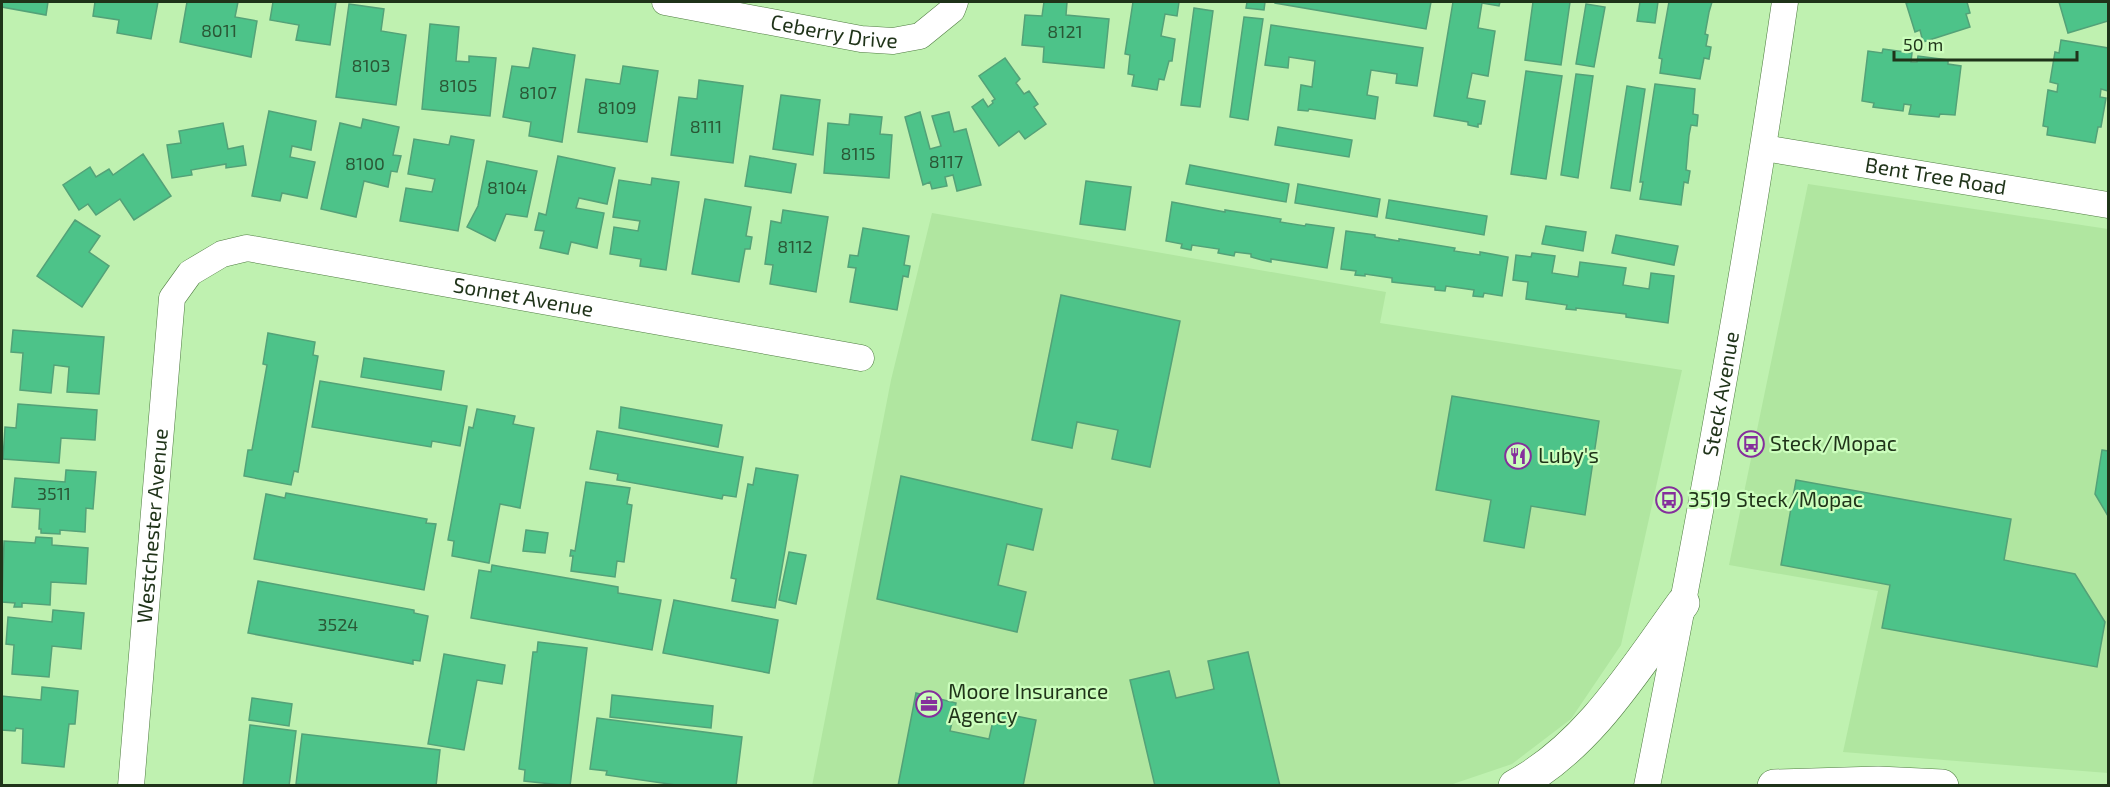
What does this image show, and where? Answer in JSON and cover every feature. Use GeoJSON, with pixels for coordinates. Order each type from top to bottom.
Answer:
{"type":"FeatureCollection","features":[{"type":"Feature","properties":{"kind":"main road"},"geometry":{"type":"LineString","coordinates":[[1515,786],[1564,752],[1587,729],[1617,693],[1683,603]]}},
{"type":"Feature","properties":{"kind":"main road"},"geometry":{"type":"LineString","coordinates":[[1774,786],[1878,783],[1942,786]]}},
{"type":"Feature","properties":{"kind":"street","name":"Ceberry Drive"},"geometry":{"type":"LineString","coordinates":[[665,2],[861,39],[893,41],[920,36],[952,10],[955,2]]}},
{"type":"Feature","properties":{"kind":"street","name":"Steck Avenue"},"geometry":{"type":"LineString","coordinates":[[1647,786],[1683,603],[1764,148],[1785,2]]}},
{"type":"Feature","properties":{"kind":"street","name":"Bent Tree Road"},"geometry":{"type":"LineString","coordinates":[[1764,148],[2109,206]]}},
{"type":"Feature","properties":{"kind":"street","name":"Sonnet Avenue"},"geometry":{"type":"LineString","coordinates":[[190,273],[222,254],[248,248],[861,358]]}},
{"type":"Feature","properties":{"kind":"street","name":"Westchester Avenue"},"geometry":{"type":"LineString","coordinates":[[131,786],[172,298],[190,273]]}},
{"type":"Feature","properties":{"kind":"shaded area"},"geometry":{"type":"Polygon","coordinates":[[[1808,184],[2108,229],[2108,773],[1843,752],[1878,591],[1729,565],[1808,184]]]}},
{"type":"Feature","properties":{"kind":"shaded area"},"geometry":{"type":"Polygon","coordinates":[[[932,213],[1386,292],[1380,323],[1682,370],[1621,645],[1571,719],[1512,764],[1447,786],[812,786],[891,380],[932,213]]]}},
{"type":"Feature","properties":{"kind":"building"},"geometry":{"type":"Polygon","coordinates":[[[2,2],[48,2],[46,15],[2,7],[2,2]]]}},
{"type":"Feature","properties":{"kind":"building"},"geometry":{"type":"Polygon","coordinates":[[[95,2],[158,2],[151,39],[117,33],[119,20],[93,16],[95,2]]]}},
{"type":"Feature","properties":{"kind":"building"},"geometry":{"type":"Polygon","coordinates":[[[187,2],[238,2],[235,17],[257,21],[251,57],[180,42],[187,2]]]}},
{"type":"Feature","properties":{"kind":"building"},"geometry":{"type":"Polygon","coordinates":[[[273,2],[336,2],[330,45],[296,40],[299,25],[270,20],[273,2]]]}},
{"type":"Feature","properties":{"kind":"building"},"geometry":{"type":"Polygon","coordinates":[[[1044,2],[1067,2],[1066,15],[1109,19],[1104,68],[1043,62],[1044,47],[1022,45],[1025,15],[1042,16],[1044,2]]]}},
{"type":"Feature","properties":{"kind":"building"},"geometry":{"type":"Polygon","coordinates":[[[1133,2],[1179,2],[1177,16],[1165,14],[1161,36],[1175,39],[1172,61],[1169,61],[1164,80],[1159,79],[1157,90],[1132,86],[1134,75],[1128,74],[1130,55],[1125,54],[1133,2]]]}},
{"type":"Feature","properties":{"kind":"building"},"geometry":{"type":"Polygon","coordinates":[[[1247,2],[1265,2],[1264,10],[1246,8],[1247,2]]]}},
{"type":"Feature","properties":{"kind":"building"},"geometry":{"type":"Polygon","coordinates":[[[1275,2],[1431,2],[1426,29],[1275,2]]]}},
{"type":"Feature","properties":{"kind":"building"},"geometry":{"type":"Polygon","coordinates":[[[1453,2],[1500,2],[1499,6],[1482,3],[1478,28],[1495,31],[1488,76],[1472,73],[1467,98],[1485,101],[1481,124],[1478,124],[1478,127],[1468,125],[1468,122],[1434,116],[1453,2]]]}},
{"type":"Feature","properties":{"kind":"building"},"geometry":{"type":"Polygon","coordinates":[[[1533,2],[1570,2],[1561,65],[1525,60],[1533,2]]]}},
{"type":"Feature","properties":{"kind":"building"},"geometry":{"type":"Polygon","coordinates":[[[1640,2],[1658,2],[1655,23],[1637,21],[1640,2]]]}},
{"type":"Feature","properties":{"kind":"building"},"geometry":{"type":"Polygon","coordinates":[[[1669,2],[1712,2],[1705,34],[1708,35],[1706,46],[1711,47],[1709,59],[1704,58],[1700,79],[1660,73],[1662,59],[1659,58],[1669,2]]]}},
{"type":"Feature","properties":{"kind":"building"},"geometry":{"type":"Polygon","coordinates":[[[1967,2],[1970,13],[1966,14],[1970,27],[1923,42],[1920,30],[1915,32],[1906,3],[1967,2]]]}},
{"type":"Feature","properties":{"kind":"building"},"geometry":{"type":"Polygon","coordinates":[[[2059,2],[2108,2],[2108,21],[2068,33],[2059,2]]]}},
{"type":"Feature","properties":{"kind":"building"},"geometry":{"type":"Polygon","coordinates":[[[349,4],[384,9],[381,31],[406,35],[396,105],[336,97],[349,4]]]}},
{"type":"Feature","properties":{"kind":"building"},"geometry":{"type":"Polygon","coordinates":[[[1586,4],[1605,7],[1594,67],[1576,64],[1586,4]]]}},
{"type":"Feature","properties":{"kind":"building"},"geometry":{"type":"Polygon","coordinates":[[[1194,8],[1213,11],[1200,107],[1181,105],[1194,8]]]}},
{"type":"Feature","properties":{"kind":"building"},"geometry":{"type":"Polygon","coordinates":[[[1244,17],[1263,19],[1248,120],[1230,117],[1244,17]]]}},
{"type":"Feature","properties":{"kind":"building"},"geometry":{"type":"Polygon","coordinates":[[[430,24],[459,27],[456,61],[469,62],[469,56],[496,58],[490,116],[422,109],[430,24]]]}},
{"type":"Feature","properties":{"kind":"building"},"geometry":{"type":"Polygon","coordinates":[[[1271,25],[1423,48],[1417,86],[1396,83],[1397,74],[1371,70],[1367,95],[1378,97],[1375,119],[1309,109],[1308,111],[1298,110],[1301,85],[1312,87],[1315,61],[1289,57],[1288,68],[1265,65],[1271,25]]]}},
{"type":"Feature","properties":{"kind":"building"},"geometry":{"type":"Polygon","coordinates":[[[2061,40],[2108,48],[2108,91],[2101,89],[2100,97],[2106,98],[2101,127],[2098,127],[2095,143],[2047,135],[2048,127],[2043,126],[2048,90],[2057,92],[2058,84],[2050,82],[2055,52],[2059,53],[2061,40]]]}},
{"type":"Feature","properties":{"kind":"building"},"geometry":{"type":"Polygon","coordinates":[[[533,48],[575,55],[562,142],[529,136],[531,122],[503,117],[512,66],[529,68],[533,48]]]}},
{"type":"Feature","properties":{"kind":"building"},"geometry":{"type":"Polygon","coordinates":[[[1883,49],[1912,53],[1911,62],[1917,62],[1918,56],[1948,60],[1948,64],[1961,66],[1955,115],[1940,114],[1939,117],[1909,114],[1911,105],[1904,104],[1903,111],[1873,107],[1874,103],[1862,101],[1868,51],[1882,53],[1883,49]]]}},
{"type":"Feature","properties":{"kind":"building"},"geometry":{"type":"Polygon","coordinates":[[[1005,58],[1020,79],[1016,83],[1024,94],[1029,91],[1038,104],[1034,107],[1046,124],[1025,139],[1019,131],[999,146],[972,107],[983,99],[988,107],[993,103],[995,99],[979,76],[1005,58]]]}},
{"type":"Feature","properties":{"kind":"building"},"geometry":{"type":"Polygon","coordinates":[[[623,66],[658,71],[647,142],[578,132],[586,79],[620,84],[623,66]]]}},
{"type":"Feature","properties":{"kind":"building"},"geometry":{"type":"Polygon","coordinates":[[[1526,71],[1562,76],[1546,179],[1511,174],[1526,71]]]}},
{"type":"Feature","properties":{"kind":"building"},"geometry":{"type":"Polygon","coordinates":[[[1576,74],[1593,76],[1578,178],[1561,175],[1576,74]]]}},
{"type":"Feature","properties":{"kind":"building"},"geometry":{"type":"Polygon","coordinates":[[[699,80],[743,86],[733,163],[671,155],[679,97],[697,99],[699,80]]]}},
{"type":"Feature","properties":{"kind":"building"},"geometry":{"type":"Polygon","coordinates":[[[1655,84],[1695,89],[1693,114],[1698,115],[1697,126],[1691,125],[1686,170],[1690,171],[1688,183],[1684,182],[1681,205],[1640,199],[1643,182],[1640,182],[1655,84]]]}},
{"type":"Feature","properties":{"kind":"building"},"geometry":{"type":"Polygon","coordinates":[[[1627,86],[1645,89],[1630,191],[1611,188],[1627,86]]]}},
{"type":"Feature","properties":{"kind":"building"},"geometry":{"type":"Polygon","coordinates":[[[781,95],[820,100],[813,155],[773,149],[781,95]]]}},
{"type":"Feature","properties":{"kind":"building"},"geometry":{"type":"Polygon","coordinates":[[[269,111],[316,121],[311,150],[292,146],[290,157],[315,162],[307,198],[282,193],[280,201],[252,196],[269,111]]]}},
{"type":"Feature","properties":{"kind":"building"},"geometry":{"type":"Polygon","coordinates":[[[920,112],[930,149],[941,146],[932,116],[949,112],[954,132],[966,129],[981,185],[957,191],[953,175],[945,177],[947,186],[932,189],[930,182],[923,185],[905,117],[920,112]]]}},
{"type":"Feature","properties":{"kind":"building"},"geometry":{"type":"Polygon","coordinates":[[[850,114],[882,117],[880,134],[892,135],[889,178],[824,173],[828,123],[849,125],[850,114]]]}},
{"type":"Feature","properties":{"kind":"building"},"geometry":{"type":"Polygon","coordinates":[[[363,119],[399,127],[393,155],[401,156],[397,172],[391,171],[388,187],[364,181],[356,217],[321,209],[340,123],[361,128],[363,119]]]}},
{"type":"Feature","properties":{"kind":"building"},"geometry":{"type":"Polygon","coordinates":[[[223,123],[228,149],[243,146],[246,165],[226,168],[226,164],[191,170],[192,175],[172,178],[167,145],[181,143],[179,131],[223,123]]]}},
{"type":"Feature","properties":{"kind":"building"},"geometry":{"type":"Polygon","coordinates":[[[1278,127],[1352,140],[1349,157],[1275,145],[1278,127]]]}},
{"type":"Feature","properties":{"kind":"building"},"geometry":{"type":"Polygon","coordinates":[[[451,136],[474,140],[458,231],[400,221],[406,188],[432,192],[435,179],[408,174],[414,139],[449,145],[451,136]]]}},
{"type":"Feature","properties":{"kind":"building"},"geometry":{"type":"Polygon","coordinates":[[[143,154],[171,196],[134,220],[120,199],[96,215],[88,204],[79,210],[63,185],[90,167],[96,177],[109,169],[113,175],[143,154]]]}},
{"type":"Feature","properties":{"kind":"building"},"geometry":{"type":"Polygon","coordinates":[[[558,156],[615,168],[607,204],[579,198],[576,208],[604,213],[597,248],[571,242],[568,254],[540,248],[544,231],[535,230],[539,213],[546,215],[558,156]]]}},
{"type":"Feature","properties":{"kind":"building"},"geometry":{"type":"Polygon","coordinates":[[[750,156],[796,164],[791,193],[745,186],[750,156]]]}},
{"type":"Feature","properties":{"kind":"building"},"geometry":{"type":"Polygon","coordinates":[[[487,161],[537,171],[527,217],[506,214],[495,241],[467,227],[478,206],[487,161]]]}},
{"type":"Feature","properties":{"kind":"building"},"geometry":{"type":"Polygon","coordinates":[[[1190,165],[1289,184],[1286,202],[1186,184],[1190,165]]]}},
{"type":"Feature","properties":{"kind":"building"},"geometry":{"type":"Polygon","coordinates":[[[652,178],[679,182],[666,270],[640,266],[641,259],[610,254],[614,227],[638,231],[640,221],[613,217],[619,180],[651,185],[652,178]]]}},
{"type":"Feature","properties":{"kind":"building"},"geometry":{"type":"Polygon","coordinates":[[[1086,181],[1131,187],[1125,230],[1080,224],[1086,181]]]}},
{"type":"Feature","properties":{"kind":"building"},"geometry":{"type":"Polygon","coordinates":[[[1298,184],[1380,199],[1377,217],[1295,203],[1298,184]]]}},
{"type":"Feature","properties":{"kind":"building"},"geometry":{"type":"Polygon","coordinates":[[[705,199],[751,207],[746,236],[752,237],[750,249],[745,249],[739,282],[692,274],[705,199]]]}},
{"type":"Feature","properties":{"kind":"building"},"geometry":{"type":"Polygon","coordinates":[[[1389,200],[1487,216],[1484,235],[1386,218],[1389,200]]]}},
{"type":"Feature","properties":{"kind":"building"},"geometry":{"type":"Polygon","coordinates":[[[1172,202],[1281,219],[1280,222],[1334,228],[1327,268],[1271,259],[1271,262],[1251,257],[1251,254],[1235,252],[1234,256],[1218,253],[1219,249],[1192,245],[1191,250],[1181,248],[1182,244],[1166,241],[1172,202]]]}},
{"type":"Feature","properties":{"kind":"building"},"geometry":{"type":"Polygon","coordinates":[[[783,210],[828,217],[816,292],[770,284],[773,265],[765,264],[771,221],[781,223],[783,210]]]}},
{"type":"Feature","properties":{"kind":"building"},"geometry":{"type":"Polygon","coordinates":[[[75,220],[100,236],[89,252],[109,266],[82,307],[37,276],[75,220]]]}},
{"type":"Feature","properties":{"kind":"building"},"geometry":{"type":"Polygon","coordinates":[[[1546,226],[1586,232],[1583,251],[1542,244],[1546,226]]]}},
{"type":"Feature","properties":{"kind":"building"},"geometry":{"type":"Polygon","coordinates":[[[863,228],[909,236],[904,265],[910,266],[908,277],[903,276],[897,310],[850,302],[856,268],[848,267],[850,255],[858,256],[863,228]]]}},
{"type":"Feature","properties":{"kind":"building"},"geometry":{"type":"Polygon","coordinates":[[[1346,231],[1455,248],[1454,251],[1480,255],[1480,252],[1508,257],[1502,296],[1484,293],[1483,297],[1473,296],[1474,290],[1446,286],[1445,291],[1435,290],[1435,287],[1392,282],[1392,278],[1365,274],[1365,276],[1355,275],[1356,271],[1341,269],[1346,231]]]}},
{"type":"Feature","properties":{"kind":"building"},"geometry":{"type":"Polygon","coordinates":[[[1616,235],[1678,246],[1674,265],[1612,253],[1616,235]]]}},
{"type":"Feature","properties":{"kind":"building"},"geometry":{"type":"Polygon","coordinates":[[[1532,253],[1555,256],[1552,273],[1578,277],[1580,262],[1626,268],[1623,285],[1649,289],[1651,273],[1674,276],[1668,323],[1626,317],[1626,314],[1576,308],[1576,310],[1566,309],[1567,305],[1526,299],[1528,282],[1513,280],[1516,255],[1531,257],[1532,253]]]}},
{"type":"Feature","properties":{"kind":"building"},"geometry":{"type":"Polygon","coordinates":[[[1061,295],[1180,321],[1150,467],[1112,459],[1118,430],[1077,422],[1072,448],[1032,440],[1061,295]]]}},
{"type":"Feature","properties":{"kind":"building"},"geometry":{"type":"Polygon","coordinates":[[[13,330],[104,337],[99,394],[67,392],[69,367],[54,365],[51,393],[20,390],[23,353],[11,352],[13,330]]]}},
{"type":"Feature","properties":{"kind":"building"},"geometry":{"type":"Polygon","coordinates":[[[268,333],[315,342],[313,355],[318,356],[298,472],[294,471],[291,485],[244,476],[248,450],[252,450],[267,365],[263,364],[268,333]]]}},
{"type":"Feature","properties":{"kind":"building"},"geometry":{"type":"Polygon","coordinates":[[[364,358],[444,371],[441,390],[361,377],[364,358]]]}},
{"type":"Feature","properties":{"kind":"building"},"geometry":{"type":"Polygon","coordinates":[[[320,381],[467,406],[460,446],[432,441],[431,447],[312,427],[320,381]]]}},
{"type":"Feature","properties":{"kind":"building","name":"Luby's"},"geometry":{"type":"Polygon","coordinates":[[[1452,396],[1599,421],[1585,515],[1531,506],[1524,548],[1484,541],[1491,500],[1436,490],[1452,396]]]}},
{"type":"Feature","properties":{"kind":"building"},"geometry":{"type":"Polygon","coordinates":[[[18,404],[97,410],[95,440],[61,438],[59,463],[3,459],[5,427],[16,428],[18,404]]]}},
{"type":"Feature","properties":{"kind":"building"},"geometry":{"type":"Polygon","coordinates":[[[621,407],[722,425],[718,447],[619,428],[621,407]]]}},
{"type":"Feature","properties":{"kind":"building"},"geometry":{"type":"Polygon","coordinates":[[[477,409],[515,416],[513,424],[534,428],[520,508],[500,504],[489,563],[452,556],[454,541],[448,540],[469,427],[473,428],[477,409]]]}},
{"type":"Feature","properties":{"kind":"building"},"geometry":{"type":"Polygon","coordinates":[[[597,431],[743,457],[736,497],[723,495],[722,499],[617,480],[618,474],[590,469],[597,431]]]}},
{"type":"Feature","properties":{"kind":"building"},"geometry":{"type":"Polygon","coordinates":[[[2102,450],[2108,451],[2108,516],[2095,494],[2102,450]]]}},
{"type":"Feature","properties":{"kind":"building"},"geometry":{"type":"Polygon","coordinates":[[[756,468],[798,475],[775,608],[732,601],[736,579],[731,578],[748,484],[753,485],[756,468]]]}},
{"type":"Feature","properties":{"kind":"building"},"geometry":{"type":"Polygon","coordinates":[[[66,470],[96,472],[93,509],[86,508],[85,532],[60,530],[60,534],[41,533],[39,529],[40,509],[12,507],[15,478],[65,482],[66,470]]]}},
{"type":"Feature","properties":{"kind":"building"},"geometry":{"type":"Polygon","coordinates":[[[901,476],[1042,509],[1033,550],[1007,544],[998,585],[1026,592],[1017,632],[877,599],[901,476]]]}},
{"type":"Feature","properties":{"kind":"building"},"geometry":{"type":"Polygon","coordinates":[[[1796,480],[2011,519],[2004,560],[2075,574],[2105,622],[2097,667],[1882,628],[1890,585],[1781,565],[1796,480]]]}},
{"type":"Feature","properties":{"kind":"building"},"geometry":{"type":"Polygon","coordinates":[[[586,482],[630,488],[627,504],[632,505],[624,562],[617,561],[615,577],[571,571],[573,556],[570,556],[571,550],[575,551],[586,482]]]}},
{"type":"Feature","properties":{"kind":"building"},"geometry":{"type":"Polygon","coordinates":[[[286,493],[427,519],[426,523],[436,524],[424,590],[254,559],[266,494],[285,498],[286,493]]]}},
{"type":"Feature","properties":{"kind":"building"},"geometry":{"type":"Polygon","coordinates":[[[526,530],[548,533],[545,553],[523,551],[526,530]]]}},
{"type":"Feature","properties":{"kind":"building"},"geometry":{"type":"Polygon","coordinates":[[[36,537],[52,538],[52,545],[88,548],[86,584],[51,582],[50,605],[22,603],[22,607],[14,607],[15,603],[2,602],[4,541],[35,543],[36,537]]]}},
{"type":"Feature","properties":{"kind":"building"},"geometry":{"type":"Polygon","coordinates":[[[789,552],[806,555],[796,604],[779,600],[789,552]]]}},
{"type":"Feature","properties":{"kind":"building"},"geometry":{"type":"Polygon","coordinates":[[[492,565],[618,587],[618,593],[661,600],[652,650],[471,618],[479,570],[491,572],[492,565]]]}},
{"type":"Feature","properties":{"kind":"building"},"geometry":{"type":"Polygon","coordinates":[[[258,581],[414,610],[414,613],[428,616],[420,661],[413,660],[413,664],[248,633],[258,581]]]}},
{"type":"Feature","properties":{"kind":"building"},"geometry":{"type":"Polygon","coordinates":[[[674,600],[778,620],[769,673],[663,653],[674,600]]]}},
{"type":"Feature","properties":{"kind":"building"},"geometry":{"type":"Polygon","coordinates":[[[53,610],[84,613],[81,649],[52,646],[49,677],[12,674],[14,645],[6,644],[8,617],[52,622],[53,610]]]}},
{"type":"Feature","properties":{"kind":"building"},"geometry":{"type":"Polygon","coordinates":[[[538,642],[587,648],[570,786],[524,781],[525,770],[519,769],[533,652],[537,652],[538,642]]]}},
{"type":"Feature","properties":{"kind":"building"},"geometry":{"type":"Polygon","coordinates":[[[1248,652],[1280,786],[1155,786],[1130,680],[1169,671],[1176,698],[1214,689],[1208,661],[1248,652]]]}},
{"type":"Feature","properties":{"kind":"building"},"geometry":{"type":"Polygon","coordinates":[[[444,654],[505,665],[502,684],[477,680],[464,750],[428,744],[444,654]]]}},
{"type":"Feature","properties":{"kind":"building"},"geometry":{"type":"Polygon","coordinates":[[[42,687],[78,691],[75,724],[69,724],[64,767],[22,763],[23,729],[2,730],[2,696],[41,700],[42,687]]]}},
{"type":"Feature","properties":{"kind":"building"},"geometry":{"type":"Polygon","coordinates":[[[916,693],[956,703],[950,731],[989,739],[995,712],[1036,720],[1023,786],[898,786],[916,693]]]}},
{"type":"Feature","properties":{"kind":"building"},"geometry":{"type":"Polygon","coordinates":[[[612,695],[713,706],[711,728],[610,717],[612,695]]]}},
{"type":"Feature","properties":{"kind":"building"},"geometry":{"type":"Polygon","coordinates":[[[252,698],[292,704],[289,726],[249,720],[252,698]]]}},
{"type":"Feature","properties":{"kind":"building"},"geometry":{"type":"Polygon","coordinates":[[[597,718],[742,737],[736,786],[683,786],[606,775],[607,771],[590,769],[597,718]]]}},
{"type":"Feature","properties":{"kind":"building"},"geometry":{"type":"Polygon","coordinates":[[[250,725],[296,731],[289,786],[243,786],[250,725]]]}},
{"type":"Feature","properties":{"kind":"building"},"geometry":{"type":"Polygon","coordinates":[[[302,734],[440,750],[436,786],[296,784],[302,734]]]}},
{"type":"Feature","properties":{"kind":"place","name":"Steck/Mopac"},"geometry":{"type":"Point","coordinates":[1751,444]}},
{"type":"Feature","properties":{"kind":"place","name":"Luby's"},"geometry":{"type":"Point","coordinates":[1518,456]}},
{"type":"Feature","properties":{"kind":"place","name":"3519 Steck/Mopac"},"geometry":{"type":"Point","coordinates":[1669,500]}},
{"type":"Feature","properties":{"kind":"place","name":"Moore Insurance Agency"},"geometry":{"type":"Point","coordinates":[929,704]}}]}
